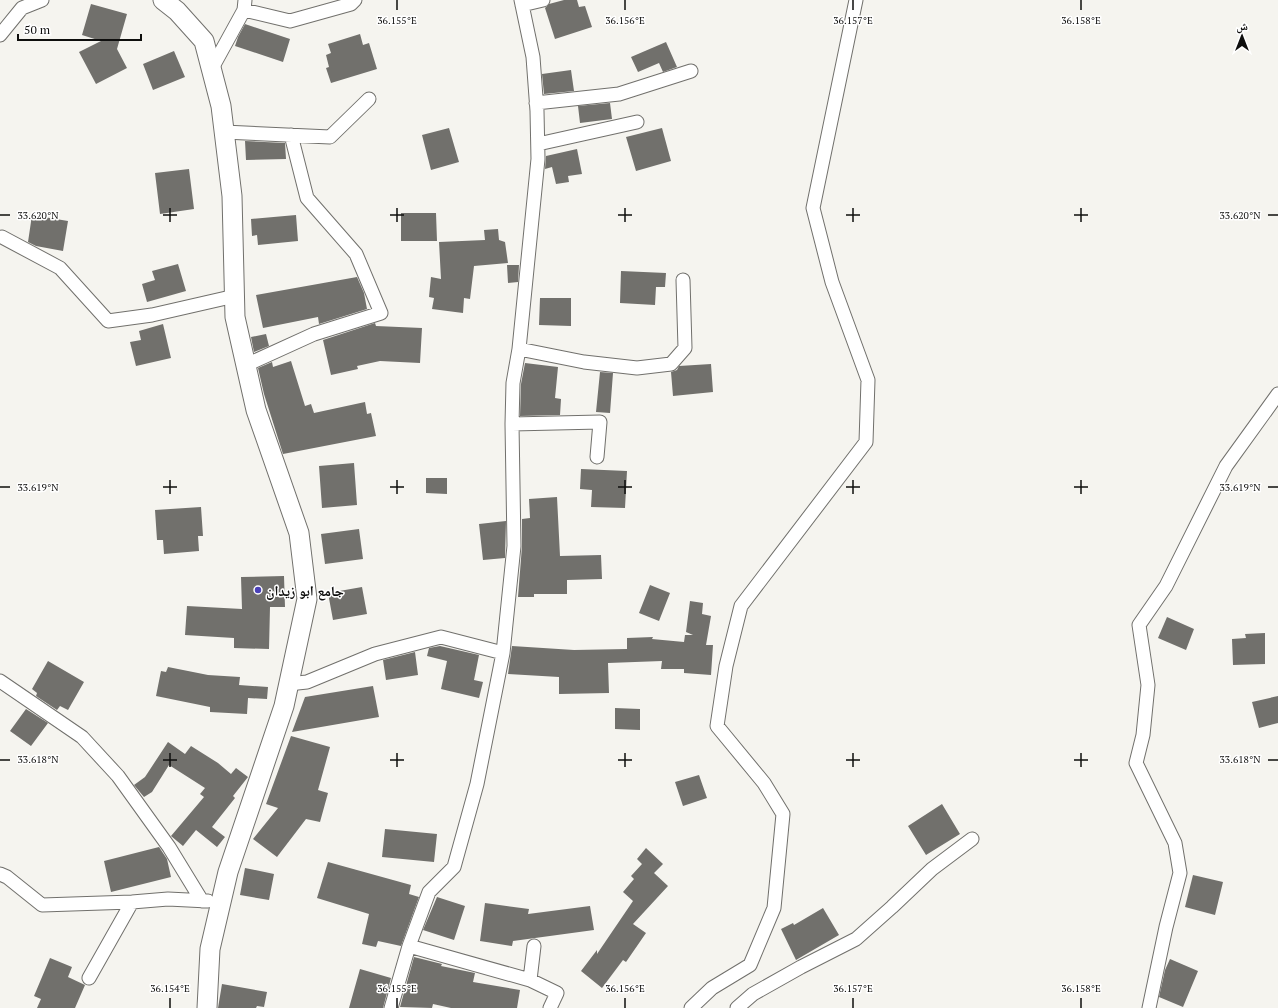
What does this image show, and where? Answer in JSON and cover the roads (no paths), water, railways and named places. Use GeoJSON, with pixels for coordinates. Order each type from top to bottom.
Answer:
{"type":"FeatureCollection","features":[{"type":"Feature","properties":{"kind":"street"},"geometry":{"type":"LineString","coordinates":[[0,35],[22,8],[42,0]]}},
{"type":"Feature","properties":{"kind":"street"},"geometry":{"type":"LineString","coordinates":[[163,0],[177,11],[204,41],[221,106],[232,196],[235,317],[256,410],[299,533],[307,599],[284,706],[228,872],[210,949],[207,1008]]}},
{"type":"Feature","properties":{"kind":"street"},"geometry":{"type":"LineString","coordinates":[[212,70],[244,5],[290,20],[351,4],[355,0]]}},
{"type":"Feature","properties":{"kind":"street"},"geometry":{"type":"LineString","coordinates":[[391,1008],[409,946],[429,892],[454,867],[478,784],[503,653],[514,546],[512,424],[513,383],[519,349],[538,159],[533,57],[522,2],[543,0]]}},
{"type":"Feature","properties":{"kind":"street"},"geometry":{"type":"LineString","coordinates":[[692,1007],[712,988],[750,965],[774,908],[783,814],[764,783],[717,726],[726,666],[741,606],[866,442],[868,380],[832,282],[813,208],[856,0]]}},
{"type":"Feature","properties":{"kind":"street"},"geometry":{"type":"LineString","coordinates":[[536,103],[619,94],[691,71]]}},
{"type":"Feature","properties":{"kind":"street"},"geometry":{"type":"LineString","coordinates":[[224,132],[330,137],[369,99]]}},
{"type":"Feature","properties":{"kind":"street"},"geometry":{"type":"LineString","coordinates":[[538,144],[637,122]]}},
{"type":"Feature","properties":{"kind":"street"},"geometry":{"type":"LineString","coordinates":[[246,365],[314,334],[381,313],[356,254],[307,198],[291,135]]}},
{"type":"Feature","properties":{"kind":"street"},"geometry":{"type":"LineString","coordinates":[[2,238],[60,268],[108,321],[152,315],[235,296]]}},
{"type":"Feature","properties":{"kind":"street"},"geometry":{"type":"LineString","coordinates":[[519,349],[584,362],[637,368],[671,364],[685,348],[683,280]]}},
{"type":"Feature","properties":{"kind":"street"},"geometry":{"type":"LineString","coordinates":[[1149,1008],[1166,927],[1180,873],[1175,843],[1136,763],[1143,735],[1148,685],[1139,625],[1166,586],[1226,466],[1278,394]]}},
{"type":"Feature","properties":{"kind":"street"},"geometry":{"type":"LineString","coordinates":[[512,424],[600,422],[597,457]]}},
{"type":"Feature","properties":{"kind":"street"},"geometry":{"type":"LineString","coordinates":[[288,684],[307,682],[375,654],[441,637],[503,653]]}},
{"type":"Feature","properties":{"kind":"street"},"geometry":{"type":"LineString","coordinates":[[0,681],[82,737],[118,776],[169,847],[202,901]]}},
{"type":"Feature","properties":{"kind":"street"},"geometry":{"type":"LineString","coordinates":[[737,1008],[753,994],[801,967],[856,939],[932,869],[972,838]]}},
{"type":"Feature","properties":{"kind":"street"},"geometry":{"type":"LineString","coordinates":[[0,874],[7,877],[42,905],[132,902],[168,899],[222,901]]}},
{"type":"Feature","properties":{"kind":"street"},"geometry":{"type":"LineString","coordinates":[[89,978],[132,902]]}},
{"type":"Feature","properties":{"kind":"street"},"geometry":{"type":"LineString","coordinates":[[409,946],[530,980],[557,993],[550,1008]]}},
{"type":"Feature","properties":{"kind":"street"},"geometry":{"type":"LineString","coordinates":[[530,980],[534,946]]}},
{"type":"Feature","properties":{"kind":"place","name":"جامع ابو زيدان"},"geometry":{"type":"Point","coordinates":[258,590]}}]}
